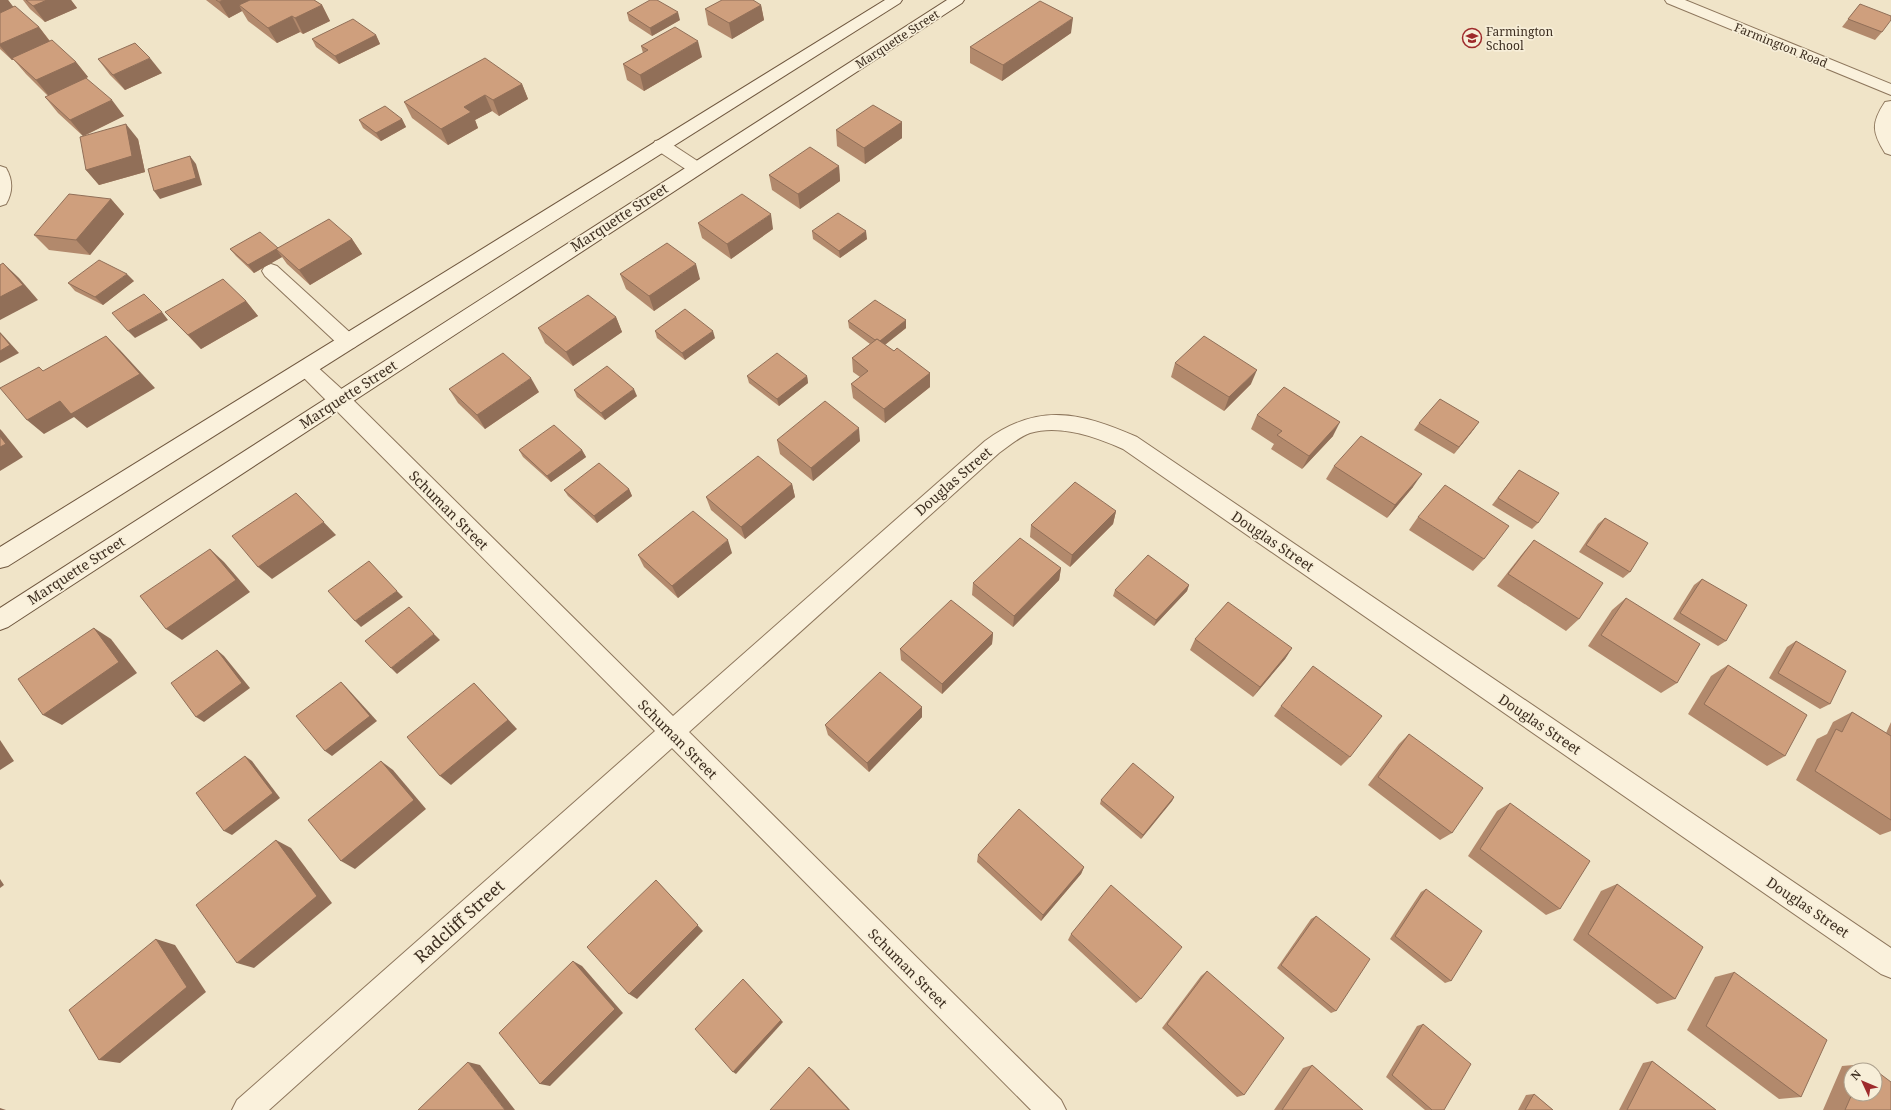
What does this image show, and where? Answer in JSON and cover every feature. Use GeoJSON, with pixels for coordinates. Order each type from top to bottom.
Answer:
{"type":"FeatureCollection","features":[{"type":"Feature","properties":{"kind":"street"},"geometry":{"type":"LineString","coordinates":[[0,559],[895,0]]}},
{"type":"Feature","properties":{"kind":"street","name":"Marquette Street"},"geometry":{"type":"LineString","coordinates":[[0,620],[957,0]]}},
{"type":"Feature","properties":{"kind":"street","name":"Farmington Road"},"geometry":{"type":"LineString","coordinates":[[1672,0],[1891,90]]}},
{"type":"Feature","properties":{"kind":"street"},"geometry":{"type":"LineString","coordinates":[[1891,106],[1883,121],[1882,137],[1891,149]]}},
{"type":"Feature","properties":{"kind":"street"},"geometry":{"type":"LineString","coordinates":[[661,145],[696,168]]}},
{"type":"Feature","properties":{"kind":"street"},"geometry":{"type":"LineString","coordinates":[[0,172],[4,188],[0,200]]}},
{"type":"Feature","properties":{"kind":"street"},"geometry":{"type":"LineString","coordinates":[[271,271],[348,342]]}},
{"type":"Feature","properties":{"kind":"street","name":"Schuman Street"},"geometry":{"type":"LineString","coordinates":[[306,368],[339,399],[1051,1110]]}},
{"type":"Feature","properties":{"kind":"street","name":"Douglas Street"},"geometry":{"type":"LineString","coordinates":[[672,731],[992,447],[1012,433],[1031,425],[1057,423],[1084,426],[1110,433],[1130,443],[1891,964]]}},
{"type":"Feature","properties":{"kind":"street","name":"Radcliff Street"},"geometry":{"type":"LineString","coordinates":[[247,1110],[672,731]]}},
{"type":"Feature","properties":{"kind":"building"},"geometry":{"type":"Polygon","coordinates":[[[26,0],[47,0],[33,6],[26,0]]]}},
{"type":"Feature","properties":{"kind":"building"},"geometry":{"type":"Polygon","coordinates":[[[250,0],[314,0],[322,5],[295,18],[292,16],[268,28],[239,5],[250,0]]]}},
{"type":"Feature","properties":{"kind":"building"},"geometry":{"type":"Polygon","coordinates":[[[650,0],[657,0],[678,12],[650,28],[627,13],[650,0]]]}},
{"type":"Feature","properties":{"kind":"building"},"geometry":{"type":"Polygon","coordinates":[[[722,0],[753,0],[761,5],[729,23],[705,9],[722,0]]]}},
{"type":"Feature","properties":{"kind":"building"},"geometry":{"type":"Polygon","coordinates":[[[1040,1],[1073,18],[1003,65],[970,47],[1040,1]]]}},
{"type":"Feature","properties":{"kind":"building"},"geometry":{"type":"Polygon","coordinates":[[[1860,4],[1891,16],[1891,20],[1882,32],[1848,19],[1860,4]]]}},
{"type":"Feature","properties":{"kind":"building"},"geometry":{"type":"Polygon","coordinates":[[[15,6],[39,27],[0,44],[0,13],[15,6]]]}},
{"type":"Feature","properties":{"kind":"building"},"geometry":{"type":"Polygon","coordinates":[[[353,19],[376,35],[335,56],[312,39],[353,19]]]}},
{"type":"Feature","properties":{"kind":"building"},"geometry":{"type":"Polygon","coordinates":[[[675,27],[698,41],[640,75],[623,64],[648,50],[641,46],[675,27]]]}},
{"type":"Feature","properties":{"kind":"building"},"geometry":{"type":"Polygon","coordinates":[[[52,40],[76,62],[36,80],[12,58],[52,40]]]}},
{"type":"Feature","properties":{"kind":"building"},"geometry":{"type":"Polygon","coordinates":[[[135,43],[150,58],[113,75],[98,59],[135,43]]]}},
{"type":"Feature","properties":{"kind":"building"},"geometry":{"type":"Polygon","coordinates":[[[485,58],[522,84],[493,100],[485,95],[464,107],[471,112],[441,129],[404,102],[485,58]]]}},
{"type":"Feature","properties":{"kind":"building"},"geometry":{"type":"Polygon","coordinates":[[[86,78],[112,100],[70,120],[45,97],[86,78]]]}},
{"type":"Feature","properties":{"kind":"building"},"geometry":{"type":"Polygon","coordinates":[[[873,105],[902,122],[864,148],[836,130],[873,105]]]}},
{"type":"Feature","properties":{"kind":"building"},"geometry":{"type":"Polygon","coordinates":[[[385,106],[402,119],[376,133],[359,120],[385,106]]]}},
{"type":"Feature","properties":{"kind":"building"},"geometry":{"type":"Polygon","coordinates":[[[126,124],[132,156],[86,170],[80,137],[126,124]]]}},
{"type":"Feature","properties":{"kind":"building"},"geometry":{"type":"Polygon","coordinates":[[[810,147],[839,166],[798,194],[769,175],[810,147]]]}},
{"type":"Feature","properties":{"kind":"building"},"geometry":{"type":"Polygon","coordinates":[[[190,156],[196,178],[154,191],[148,169],[190,156]]]}},
{"type":"Feature","properties":{"kind":"building"},"geometry":{"type":"Polygon","coordinates":[[[69,194],[111,199],[76,240],[34,235],[69,194]]]}},
{"type":"Feature","properties":{"kind":"building"},"geometry":{"type":"Polygon","coordinates":[[[742,194],[771,214],[727,244],[698,223],[742,194]]]}},
{"type":"Feature","properties":{"kind":"building"},"geometry":{"type":"Polygon","coordinates":[[[838,213],[866,231],[839,251],[812,231],[838,213]]]}},
{"type":"Feature","properties":{"kind":"building"},"geometry":{"type":"Polygon","coordinates":[[[329,219],[352,239],[299,270],[276,249],[329,219]]]}},
{"type":"Feature","properties":{"kind":"building"},"geometry":{"type":"Polygon","coordinates":[[[260,232],[278,248],[248,265],[230,249],[260,232]]]}},
{"type":"Feature","properties":{"kind":"building"},"geometry":{"type":"Polygon","coordinates":[[[667,243],[696,264],[649,296],[620,274],[667,243]]]}},
{"type":"Feature","properties":{"kind":"building"},"geometry":{"type":"Polygon","coordinates":[[[99,260],[127,274],[95,297],[68,283],[99,260]]]}},
{"type":"Feature","properties":{"kind":"building"},"geometry":{"type":"Polygon","coordinates":[[[3,263],[23,285],[0,297],[0,265],[3,263]]]}},
{"type":"Feature","properties":{"kind":"building"},"geometry":{"type":"Polygon","coordinates":[[[223,279],[246,301],[188,335],[165,312],[223,279]]]}},
{"type":"Feature","properties":{"kind":"building"},"geometry":{"type":"Polygon","coordinates":[[[144,294],[162,312],[128,331],[112,313],[144,294]]]}},
{"type":"Feature","properties":{"kind":"building"},"geometry":{"type":"Polygon","coordinates":[[[588,295],[616,317],[566,352],[538,328],[588,295]]]}},
{"type":"Feature","properties":{"kind":"building"},"geometry":{"type":"Polygon","coordinates":[[[875,300],[906,320],[880,341],[877,339],[875,340],[848,321],[875,300]]]}},
{"type":"Feature","properties":{"kind":"building"},"geometry":{"type":"Polygon","coordinates":[[[685,309],[713,331],[682,353],[655,331],[685,309]]]}},
{"type":"Feature","properties":{"kind":"building"},"geometry":{"type":"Polygon","coordinates":[[[0,333],[10,345],[0,351],[0,333]]]}},
{"type":"Feature","properties":{"kind":"building"},"geometry":{"type":"Polygon","coordinates":[[[106,336],[140,374],[71,414],[60,401],[27,420],[0,388],[39,367],[43,371],[106,336]]]}},
{"type":"Feature","properties":{"kind":"building"},"geometry":{"type":"Polygon","coordinates":[[[1204,336],[1257,370],[1229,397],[1175,363],[1204,336]]]}},
{"type":"Feature","properties":{"kind":"building"},"geometry":{"type":"Polygon","coordinates":[[[877,339],[894,351],[897,348],[930,373],[884,409],[851,384],[868,371],[852,358],[877,339]]]}},
{"type":"Feature","properties":{"kind":"building"},"geometry":{"type":"Polygon","coordinates":[[[503,353],[531,378],[477,415],[449,389],[503,353]]]}},
{"type":"Feature","properties":{"kind":"building"},"geometry":{"type":"Polygon","coordinates":[[[777,353],[807,376],[777,399],[747,376],[777,353]]]}},
{"type":"Feature","properties":{"kind":"building"},"geometry":{"type":"Polygon","coordinates":[[[607,366],[634,389],[601,413],[574,390],[607,366]]]}},
{"type":"Feature","properties":{"kind":"building"},"geometry":{"type":"Polygon","coordinates":[[[1284,387],[1340,422],[1309,456],[1277,435],[1282,431],[1257,415],[1284,387]]]}},
{"type":"Feature","properties":{"kind":"building"},"geometry":{"type":"Polygon","coordinates":[[[1440,399],[1479,422],[1459,447],[1419,423],[1440,399]]]}},
{"type":"Feature","properties":{"kind":"building"},"geometry":{"type":"Polygon","coordinates":[[[825,401],[859,428],[811,468],[777,440],[825,401]]]}},
{"type":"Feature","properties":{"kind":"building"},"geometry":{"type":"Polygon","coordinates":[[[554,425],[582,450],[547,476],[519,450],[554,425]]]}},
{"type":"Feature","properties":{"kind":"building"},"geometry":{"type":"Polygon","coordinates":[[[0,436],[6,444],[0,447],[0,436]]]}},
{"type":"Feature","properties":{"kind":"building"},"geometry":{"type":"Polygon","coordinates":[[[1361,436],[1422,474],[1395,505],[1334,466],[1361,436]]]}},
{"type":"Feature","properties":{"kind":"building"},"geometry":{"type":"Polygon","coordinates":[[[758,456],[792,484],[741,527],[706,497],[758,456]]]}},
{"type":"Feature","properties":{"kind":"building"},"geometry":{"type":"Polygon","coordinates":[[[599,463],[629,489],[594,516],[564,490],[599,463]]]}},
{"type":"Feature","properties":{"kind":"building"},"geometry":{"type":"Polygon","coordinates":[[[1519,470],[1559,493],[1538,523],[1498,498],[1519,470]]]}},
{"type":"Feature","properties":{"kind":"building"},"geometry":{"type":"Polygon","coordinates":[[[1075,482],[1116,511],[1072,555],[1031,525],[1075,482]]]}},
{"type":"Feature","properties":{"kind":"building"},"geometry":{"type":"Polygon","coordinates":[[[1445,485],[1509,526],[1484,559],[1418,517],[1445,485]]]}},
{"type":"Feature","properties":{"kind":"building"},"geometry":{"type":"Polygon","coordinates":[[[296,493],[324,522],[258,567],[232,536],[296,493]]]}},
{"type":"Feature","properties":{"kind":"building"},"geometry":{"type":"Polygon","coordinates":[[[693,511],[728,540],[672,586],[638,555],[693,511]]]}},
{"type":"Feature","properties":{"kind":"building"},"geometry":{"type":"Polygon","coordinates":[[[1605,518],[1648,543],[1630,572],[1586,545],[1605,518]]]}},
{"type":"Feature","properties":{"kind":"building"},"geometry":{"type":"Polygon","coordinates":[[[1020,538],[1061,568],[1014,616],[973,583],[1020,538]]]}},
{"type":"Feature","properties":{"kind":"building"},"geometry":{"type":"Polygon","coordinates":[[[1534,540],[1603,583],[1579,619],[1508,574],[1534,540]]]}},
{"type":"Feature","properties":{"kind":"building"},"geometry":{"type":"Polygon","coordinates":[[[210,549],[236,580],[166,629],[140,596],[210,549]]]}},
{"type":"Feature","properties":{"kind":"building"},"geometry":{"type":"Polygon","coordinates":[[[1148,555],[1189,585],[1156,620],[1115,590],[1148,555]]]}},
{"type":"Feature","properties":{"kind":"building"},"geometry":{"type":"Polygon","coordinates":[[[369,561],[397,591],[355,621],[328,591],[369,561]]]}},
{"type":"Feature","properties":{"kind":"building"},"geometry":{"type":"Polygon","coordinates":[[[1702,579],[1747,605],[1726,641],[1680,613],[1702,579]]]}},
{"type":"Feature","properties":{"kind":"building"},"geometry":{"type":"Polygon","coordinates":[[[1626,598],[1700,644],[1677,683],[1601,635],[1626,598]]]}},
{"type":"Feature","properties":{"kind":"building"},"geometry":{"type":"Polygon","coordinates":[[[951,600],[993,633],[942,684],[900,649],[951,600]]]}},
{"type":"Feature","properties":{"kind":"building"},"geometry":{"type":"Polygon","coordinates":[[[1228,602],[1292,648],[1260,687],[1195,639],[1228,602]]]}},
{"type":"Feature","properties":{"kind":"building"},"geometry":{"type":"Polygon","coordinates":[[[409,607],[434,634],[391,668],[365,641],[409,607]]]}},
{"type":"Feature","properties":{"kind":"building"},"geometry":{"type":"Polygon","coordinates":[[[94,628],[119,662],[43,715],[18,679],[94,628]]]}},
{"type":"Feature","properties":{"kind":"building"},"geometry":{"type":"Polygon","coordinates":[[[1796,641],[1846,671],[1830,704],[1778,673],[1796,641]]]}},
{"type":"Feature","properties":{"kind":"building"},"geometry":{"type":"Polygon","coordinates":[[[217,650],[242,683],[196,717],[171,683],[217,650]]]}},
{"type":"Feature","properties":{"kind":"building"},"geometry":{"type":"Polygon","coordinates":[[[1728,665],[1807,715],[1785,756],[1704,704],[1728,665]]]}},
{"type":"Feature","properties":{"kind":"building"},"geometry":{"type":"Polygon","coordinates":[[[1313,666],[1382,716],[1350,757],[1281,706],[1313,666]]]}},
{"type":"Feature","properties":{"kind":"building"},"geometry":{"type":"Polygon","coordinates":[[[880,672],[922,707],[867,763],[825,725],[880,672]]]}},
{"type":"Feature","properties":{"kind":"building"},"geometry":{"type":"Polygon","coordinates":[[[341,682],[370,716],[325,751],[296,716],[341,682]]]}},
{"type":"Feature","properties":{"kind":"building"},"geometry":{"type":"Polygon","coordinates":[[[474,683],[508,720],[440,776],[407,737],[474,683]]]}},
{"type":"Feature","properties":{"kind":"building"},"geometry":{"type":"Polygon","coordinates":[[[1852,712],[1891,736],[1891,820],[1815,771],[1836,729],[1842,732],[1852,712]]]}},
{"type":"Feature","properties":{"kind":"building"},"geometry":{"type":"Polygon","coordinates":[[[1409,734],[1483,788],[1452,833],[1378,777],[1409,734]]]}},
{"type":"Feature","properties":{"kind":"building"},"geometry":{"type":"Polygon","coordinates":[[[245,756],[273,793],[224,831],[196,793],[245,756]]]}},
{"type":"Feature","properties":{"kind":"building"},"geometry":{"type":"Polygon","coordinates":[[[381,761],[414,800],[341,861],[308,820],[381,761]]]}},
{"type":"Feature","properties":{"kind":"building"},"geometry":{"type":"Polygon","coordinates":[[[1133,763],[1174,797],[1143,835],[1101,800],[1133,763]]]}},
{"type":"Feature","properties":{"kind":"building"},"geometry":{"type":"Polygon","coordinates":[[[1510,803],[1590,861],[1560,909],[1480,849],[1510,803]]]}},
{"type":"Feature","properties":{"kind":"building"},"geometry":{"type":"Polygon","coordinates":[[[1019,809],[1084,867],[1043,915],[978,855],[1019,809]]]}},
{"type":"Feature","properties":{"kind":"building"},"geometry":{"type":"Polygon","coordinates":[[[276,840],[317,896],[237,963],[196,905],[276,840]]]}},
{"type":"Feature","properties":{"kind":"building"},"geometry":{"type":"Polygon","coordinates":[[[656,880],[698,925],[629,994],[587,947],[656,880]]]}},
{"type":"Feature","properties":{"kind":"building"},"geometry":{"type":"Polygon","coordinates":[[[1617,884],[1703,947],[1675,999],[1588,934],[1617,884]]]}},
{"type":"Feature","properties":{"kind":"building"},"geometry":{"type":"Polygon","coordinates":[[[1111,885],[1182,947],[1141,999],[1071,934],[1111,885]]]}},
{"type":"Feature","properties":{"kind":"building"},"geometry":{"type":"Polygon","coordinates":[[[1426,889],[1482,931],[1451,981],[1395,936],[1426,889]]]}},
{"type":"Feature","properties":{"kind":"building"},"geometry":{"type":"Polygon","coordinates":[[[1316,916],[1370,959],[1336,1011],[1281,965],[1316,916]]]}},
{"type":"Feature","properties":{"kind":"building"},"geometry":{"type":"Polygon","coordinates":[[[156,939],[187,987],[99,1060],[69,1010],[156,939]]]}},
{"type":"Feature","properties":{"kind":"building"},"geometry":{"type":"Polygon","coordinates":[[[573,961],[615,1009],[540,1084],[499,1033],[573,961]]]}},
{"type":"Feature","properties":{"kind":"building"},"geometry":{"type":"Polygon","coordinates":[[[1207,971],[1284,1038],[1244,1095],[1167,1024],[1207,971]]]}},
{"type":"Feature","properties":{"kind":"building"},"geometry":{"type":"Polygon","coordinates":[[[1734,972],[1827,1040],[1801,1097],[1706,1026],[1734,972]]]}},
{"type":"Feature","properties":{"kind":"building"},"geometry":{"type":"Polygon","coordinates":[[[743,979],[781,1020],[733,1072],[695,1029],[743,979]]]}},
{"type":"Feature","properties":{"kind":"building"},"geometry":{"type":"Polygon","coordinates":[[[1423,1024],[1471,1064],[1444,1110],[1432,1110],[1392,1075],[1423,1024]]]}},
{"type":"Feature","properties":{"kind":"building"},"geometry":{"type":"Polygon","coordinates":[[[1652,1061],[1716,1110],[1627,1110],[1652,1061]]]}},
{"type":"Feature","properties":{"kind":"building"},"geometry":{"type":"Polygon","coordinates":[[[468,1062],[505,1110],[418,1110],[468,1062]]]}},
{"type":"Feature","properties":{"kind":"building"},"geometry":{"type":"Polygon","coordinates":[[[1312,1065],[1363,1110],[1282,1110],[1312,1065]]]}},
{"type":"Feature","properties":{"kind":"building"},"geometry":{"type":"Polygon","coordinates":[[[809,1067],[849,1110],[770,1110],[809,1067]]]}},
{"type":"Feature","properties":{"kind":"building"},"geometry":{"type":"Polygon","coordinates":[[[1883,1076],[1891,1082],[1891,1110],[1845,1110],[1848,1102],[1883,1102],[1883,1076]]]}},
{"type":"Feature","properties":{"kind":"building"},"geometry":{"type":"Polygon","coordinates":[[[1534,1094],[1553,1110],[1525,1110],[1534,1094]]]}},
{"type":"Feature","properties":{"kind":"place","name":"Farmington School"},"geometry":{"type":"Point","coordinates":[1472,38]}}]}
